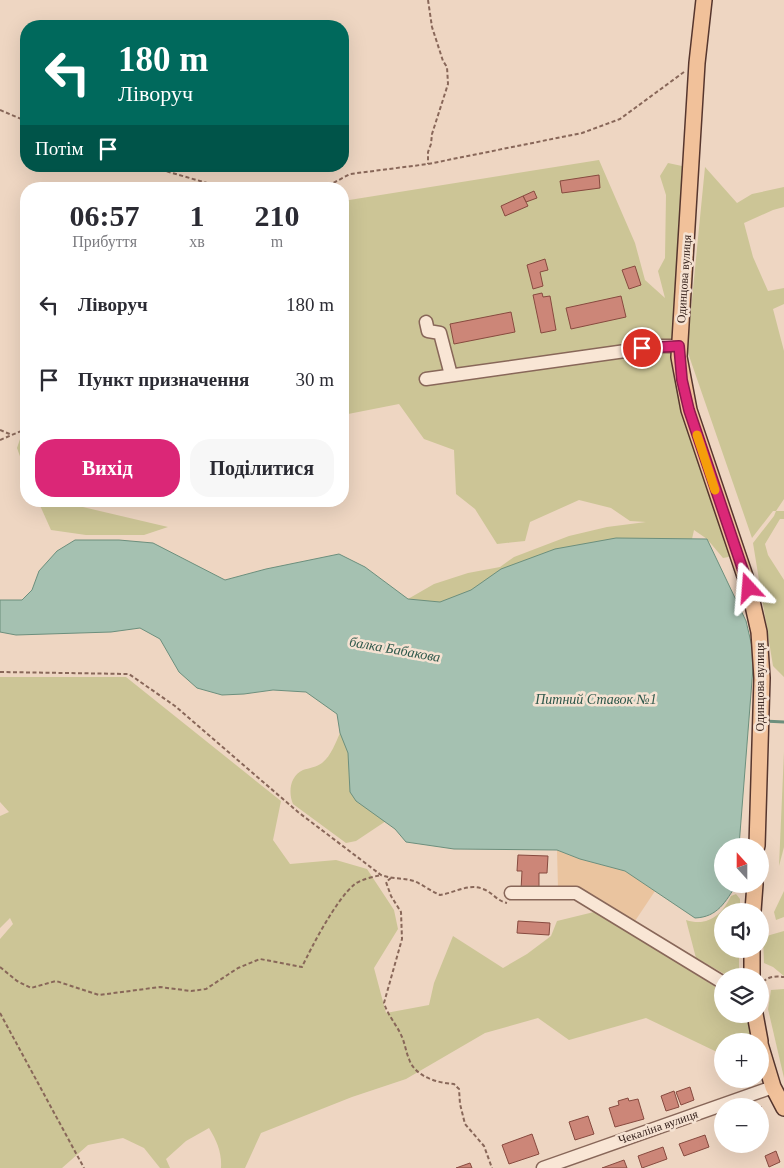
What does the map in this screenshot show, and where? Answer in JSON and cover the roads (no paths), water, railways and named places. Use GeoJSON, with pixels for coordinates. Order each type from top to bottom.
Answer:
{"type":"FeatureCollection","features":[{"type":"Feature","properties":{"kind":"main road","name":"Одинцова вулиця"},"geometry":{"type":"LineString","coordinates":[[704,0],[696,63],[679,346],[682,380],[689,410],[749,588],[760,632],[762,678],[757,838]]}},
{"type":"Feature","properties":{"kind":"main road"},"geometry":{"type":"LineString","coordinates":[[769,1073],[773,1087],[784,1108]]}},
{"type":"Feature","properties":{"kind":"street"},"geometry":{"type":"LineString","coordinates":[[426,322],[428,331],[440,333],[451,375]]}},
{"type":"Feature","properties":{"kind":"street"},"geometry":{"type":"LineString","coordinates":[[426,379],[661,346],[679,346]]}},
{"type":"Feature","properties":{"kind":"street"},"geometry":{"type":"LineString","coordinates":[[509,898],[576,894],[714,977]]}},
{"type":"Feature","properties":{"kind":"street","name":"Чекаліна вулиця"},"geometry":{"type":"LineString","coordinates":[[542,1168],[773,1087]]}},
{"type":"Feature","properties":{"kind":"water","name":"Питний Ставок №1"},"geometry":{"type":"Polygon","coordinates":[[[616,538],[707,539],[746,621],[754,655],[740,838],[714,838],[714,893],[731,893],[724,903],[714,903],[714,913],[710,915],[695,918],[625,871],[580,859],[557,850],[454,849],[406,842],[395,829],[356,801],[350,792],[348,753],[340,733],[337,714],[306,692],[273,690],[222,695],[197,688],[179,672],[160,639],[140,628],[111,632],[16,635],[0,632],[0,600],[22,600],[32,590],[39,571],[57,551],[75,540],[119,540],[153,543],[225,580],[266,569],[339,554],[365,567],[408,599],[440,602],[471,590],[501,569],[555,549],[616,538]]]}},
{"type":"Feature","properties":{"kind":"waterway","name":"балка Бабакова"},"geometry":{"type":"LineString","coordinates":[[764,721],[784,722]]}}]}
